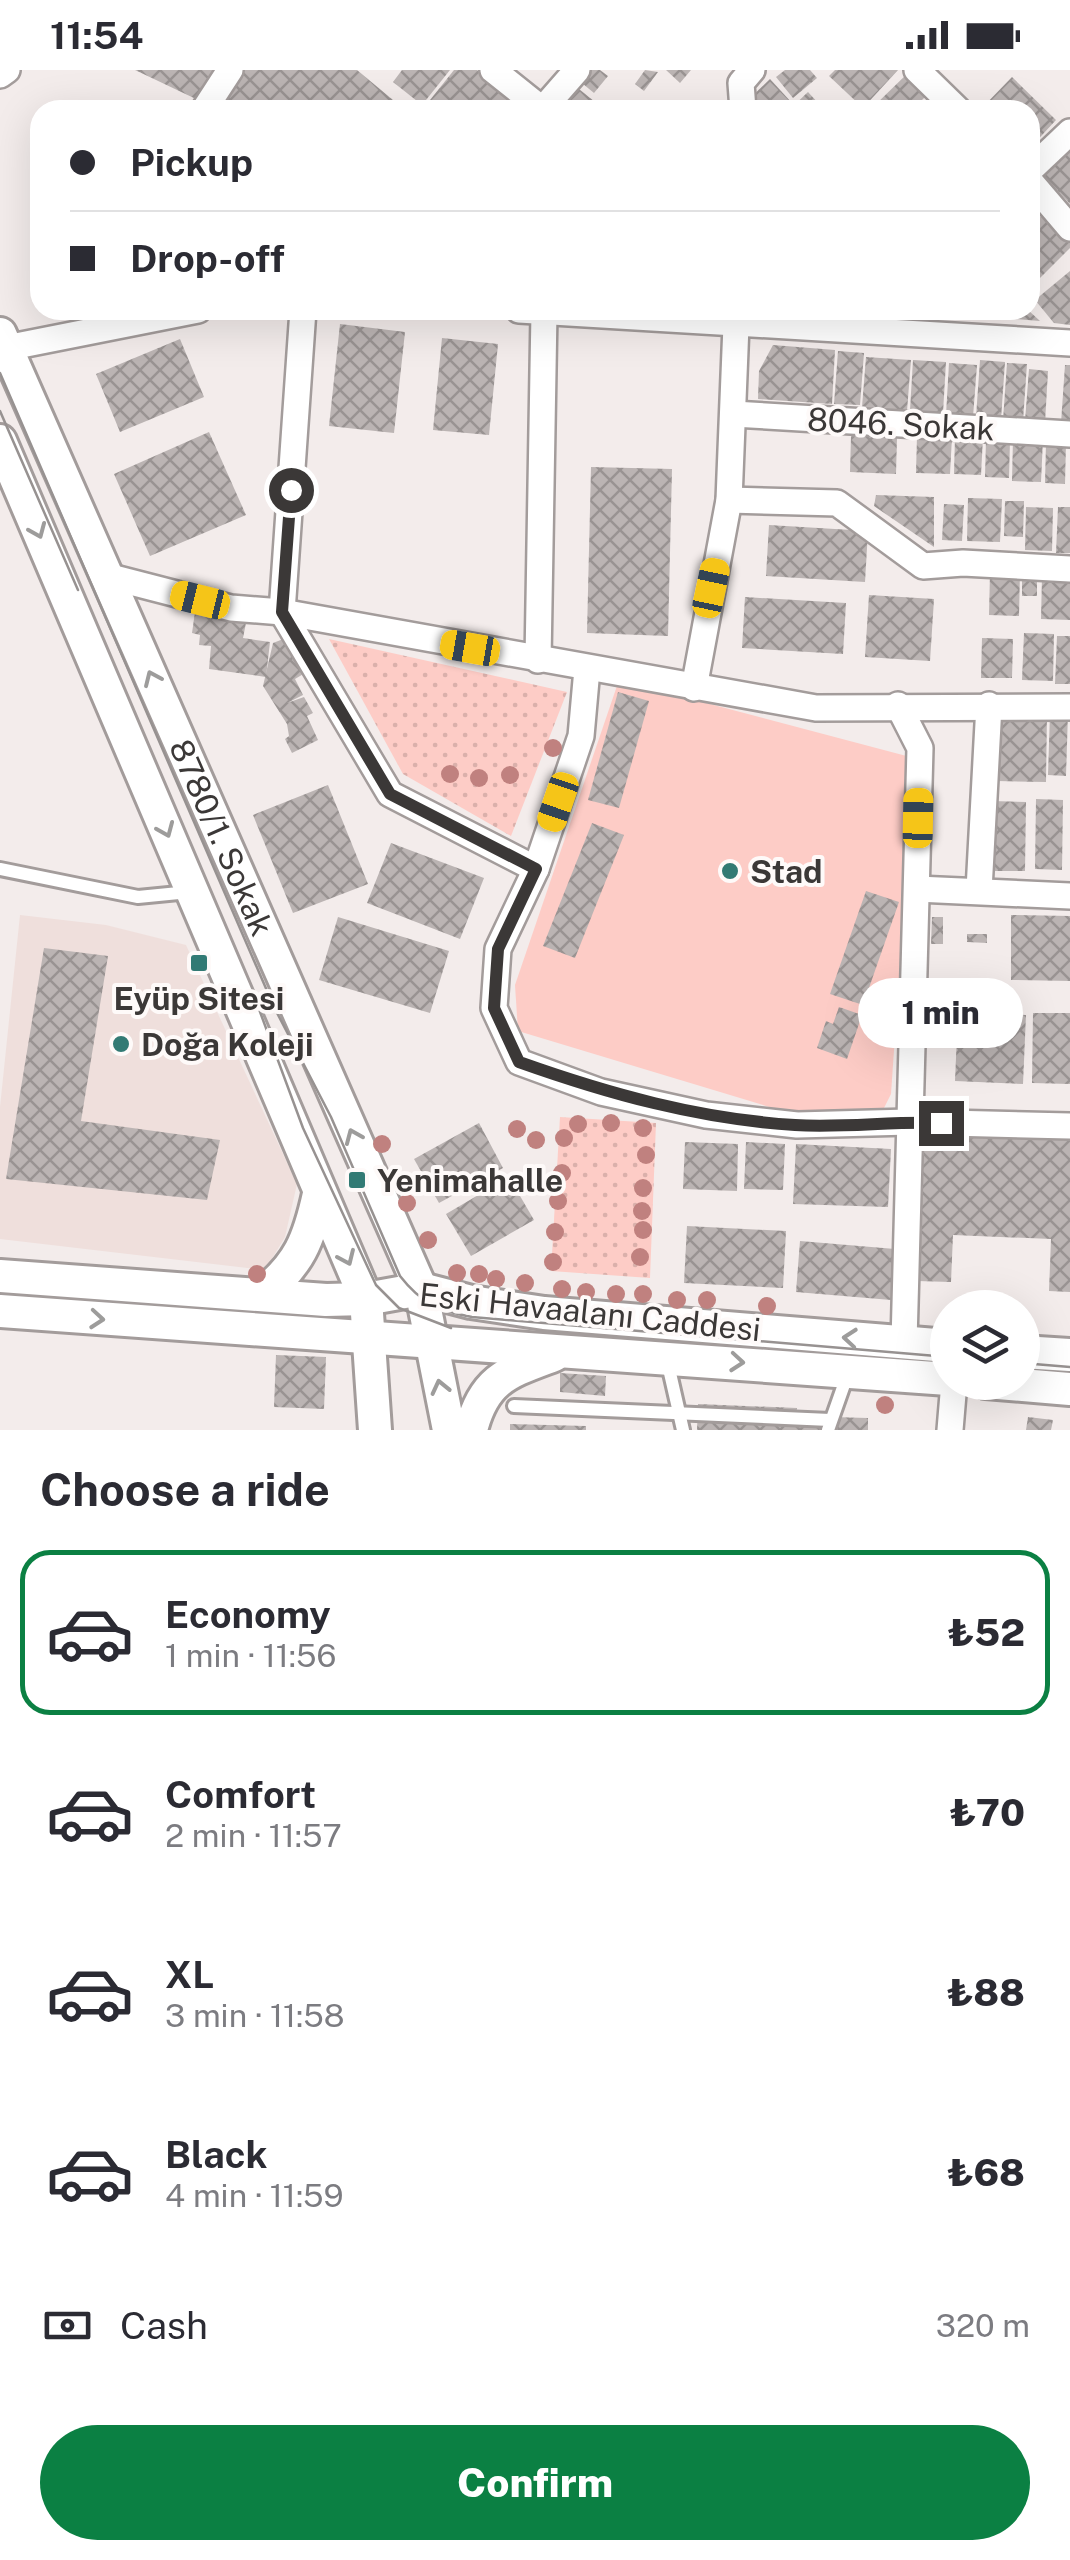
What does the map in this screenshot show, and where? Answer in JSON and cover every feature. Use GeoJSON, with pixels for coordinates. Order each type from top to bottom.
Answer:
{"type":"FeatureCollection","features":[{"type":"Feature","properties":{"kind":"street"},"geometry":{"type":"LineString","coordinates":[[0,75],[7,70]]}},
{"type":"Feature","properties":{"kind":"street"},"geometry":{"type":"LineString","coordinates":[[210,100],[230,70]]}},
{"type":"Feature","properties":{"kind":"street"},"geometry":{"type":"LineString","coordinates":[[493,70],[530,100]]}},
{"type":"Feature","properties":{"kind":"street"},"geometry":{"type":"LineString","coordinates":[[551,100],[577,70]]}},
{"type":"Feature","properties":{"kind":"street"},"geometry":{"type":"LineString","coordinates":[[742,100],[741,83],[752,70]]}},
{"type":"Feature","properties":{"kind":"street"},"geometry":{"type":"LineString","coordinates":[[917,70],[948,100]]}},
{"type":"Feature","properties":{"kind":"street"},"geometry":{"type":"LineString","coordinates":[[1040,160],[1070,132]]}},
{"type":"Feature","properties":{"kind":"street"},"geometry":{"type":"LineString","coordinates":[[1040,193],[1070,228]]}},
{"type":"Feature","properties":{"kind":"street"},"geometry":{"type":"LineString","coordinates":[[3,341],[135,320]]}},
{"type":"Feature","properties":{"kind":"street"},"geometry":{"type":"LineString","coordinates":[[302,320],[282,612],[390,794],[536,869]]}},
{"type":"Feature","properties":{"kind":"street"},"geometry":{"type":"LineString","coordinates":[[538,660],[546,320]]}},
{"type":"Feature","properties":{"kind":"street"},"geometry":{"type":"LineString","coordinates":[[668,320],[1070,343]]}},
{"type":"Feature","properties":{"kind":"street"},"geometry":{"type":"LineString","coordinates":[[852,330],[864,320]]}},
{"type":"Feature","properties":{"kind":"street"},"geometry":{"type":"LineString","coordinates":[[694,688],[729,500],[736,325]]}},
{"type":"Feature","properties":{"kind":"street","name":"8780/1. Sokak"},"geometry":{"type":"LineString","coordinates":[[3,341],[422,1289],[450,1430]]}},
{"type":"Feature","properties":{"kind":"street","name":"8046. Sokak"},"geometry":{"type":"LineString","coordinates":[[732,414],[1070,434]]}},
{"type":"Feature","properties":{"kind":"street"},"geometry":{"type":"LineString","coordinates":[[0,441],[366,1299],[372,1341],[374,1430]]}},
{"type":"Feature","properties":{"kind":"street"},"geometry":{"type":"LineString","coordinates":[[729,500],[837,503],[923,566],[963,563],[1070,569]]}},
{"type":"Feature","properties":{"kind":"street"},"geometry":{"type":"LineString","coordinates":[[107,576],[231,608],[282,612],[816,708],[1070,707]]}},
{"type":"Feature","properties":{"kind":"street"},"geometry":{"type":"LineString","coordinates":[[587,669],[581,736],[536,869],[498,949],[494,1008],[519,1062],[602,1092],[706,1115],[797,1125],[909,1122],[1070,1126]]}},
{"type":"Feature","properties":{"kind":"street"},"geometry":{"type":"LineString","coordinates":[[898,706],[920,748],[904,1342]]}},
{"type":"Feature","properties":{"kind":"street"},"geometry":{"type":"LineString","coordinates":[[979,890],[989,706]]}},
{"type":"Feature","properties":{"kind":"street"},"geometry":{"type":"LineString","coordinates":[[917,889],[1070,896]]}},
{"type":"Feature","properties":{"kind":"street"},"geometry":{"type":"LineString","coordinates":[[262,1294],[290,1272],[308,1236],[318,1194]]}},
{"type":"Feature","properties":{"kind":"street","name":"Eski Havaalanı Caddesi"},"geometry":{"type":"LineString","coordinates":[[0,1276],[366,1299],[422,1289],[471,1302],[544,1312],[930,1344]]}},
{"type":"Feature","properties":{"kind":"street","name":"Eski Havaalanı Caddesi"},"geometry":{"type":"LineString","coordinates":[[0,1311],[372,1341],[666,1356],[930,1379]]}},
{"type":"Feature","properties":{"kind":"street"},"geometry":{"type":"LineString","coordinates":[[472,1430],[477,1408],[501,1375],[566,1351]]}},
{"type":"Feature","properties":{"kind":"street"},"geometry":{"type":"LineString","coordinates":[[1040,1354],[1070,1356]]}},
{"type":"Feature","properties":{"kind":"street"},"geometry":{"type":"LineString","coordinates":[[1040,1386],[1070,1389]]}},
{"type":"Feature","properties":{"kind":"street"},"geometry":{"type":"LineString","coordinates":[[950,1400],[950,1430]]}},
{"type":"Feature","properties":{"kind":"lane"},"geometry":{"type":"LineString","coordinates":[[0,869],[138,897],[192,892]]}},
{"type":"Feature","properties":{"kind":"lane"},"geometry":{"type":"LineString","coordinates":[[666,1356],[683,1430]]}},
{"type":"Feature","properties":{"kind":"lane"},"geometry":{"type":"LineString","coordinates":[[514,1406],[829,1425],[848,1372]]}},
{"type":"Feature","properties":{"kind":"shaded area"},"geometry":{"type":"Polygon","coordinates":[[[329,639],[567,692],[511,836],[403,774],[329,639]]]}},
{"type":"Feature","properties":{"kind":"shaded area","name":"Stad"},"geometry":{"type":"Polygon","coordinates":[[[619,680],[914,758],[891,1094],[883,1110],[786,1112],[518,1031],[515,985],[619,680]]]}},
{"type":"Feature","properties":{"kind":"shaded area","name":"Doğa Koleji"},"geometry":{"type":"Polygon","coordinates":[[[20,915],[106,925],[186,945],[297,1184],[285,1237],[265,1270],[0,1239],[0,1107],[20,915]]]}},
{"type":"Feature","properties":{"kind":"shaded area"},"geometry":{"type":"Polygon","coordinates":[[[560,1117],[656,1123],[650,1278],[551,1271],[560,1117]]]}},
{"type":"Feature","properties":{"kind":"building"},"geometry":{"type":"Polygon","coordinates":[[[135,70],[219,70],[196,99],[135,70]]]}},
{"type":"Feature","properties":{"kind":"building"},"geometry":{"type":"Polygon","coordinates":[[[240,70],[357,70],[393,100],[226,100],[219,96],[240,70]]]}},
{"type":"Feature","properties":{"kind":"building"},"geometry":{"type":"Polygon","coordinates":[[[402,70],[450,70],[426,100],[416,100],[393,82],[402,70]]]}},
{"type":"Feature","properties":{"kind":"building"},"geometry":{"type":"Polygon","coordinates":[[[454,70],[477,70],[514,100],[430,100],[454,70]]]}},
{"type":"Feature","properties":{"kind":"building"},"geometry":{"type":"Polygon","coordinates":[[[585,70],[600,70],[608,76],[594,93],[577,79],[585,70]]]}},
{"type":"Feature","properties":{"kind":"building"},"geometry":{"type":"Polygon","coordinates":[[[645,70],[658,72],[644,91],[635,84],[645,70]]]}},
{"type":"Feature","properties":{"kind":"building"},"geometry":{"type":"Polygon","coordinates":[[[666,70],[691,70],[680,83],[666,70]]]}},
{"type":"Feature","properties":{"kind":"building"},"geometry":{"type":"Polygon","coordinates":[[[785,70],[810,70],[817,78],[793,98],[776,77],[785,70]]]}},
{"type":"Feature","properties":{"kind":"building"},"geometry":{"type":"Polygon","coordinates":[[[835,70],[898,70],[870,100],[854,100],[829,76],[835,70]]]}},
{"type":"Feature","properties":{"kind":"building"},"geometry":{"type":"Polygon","coordinates":[[[911,70],[931,91],[922,100],[880,100],[911,70]]]}},
{"type":"Feature","properties":{"kind":"building"},"geometry":{"type":"Polygon","coordinates":[[[1012,77],[1036,100],[990,100],[1012,77]]]}},
{"type":"Feature","properties":{"kind":"building"},"geometry":{"type":"Polygon","coordinates":[[[770,79],[789,100],[748,100],[770,79]]]}},
{"type":"Feature","properties":{"kind":"building"},"geometry":{"type":"Polygon","coordinates":[[[574,85],[593,100],[562,100],[574,85]]]}},
{"type":"Feature","properties":{"kind":"building"},"geometry":{"type":"Polygon","coordinates":[[[808,92],[815,100],[800,100],[808,92]]]}},
{"type":"Feature","properties":{"kind":"building"},"geometry":{"type":"Polygon","coordinates":[[[1040,104],[1056,120],[1040,137],[1040,104]]]}},
{"type":"Feature","properties":{"kind":"building"},"geometry":{"type":"Polygon","coordinates":[[[1070,143],[1070,204],[1040,172],[1070,143]]]}},
{"type":"Feature","properties":{"kind":"building"},"geometry":{"type":"Polygon","coordinates":[[[1043,214],[1070,241],[1070,248],[1040,278],[1043,214]]]}},
{"type":"Feature","properties":{"kind":"building"},"geometry":{"type":"Polygon","coordinates":[[[1070,271],[1070,325],[1054,323],[1040,306],[1040,296],[1070,271]]]}},
{"type":"Feature","properties":{"kind":"building"},"geometry":{"type":"Polygon","coordinates":[[[340,324],[405,332],[394,433],[329,426],[340,324]]]}},
{"type":"Feature","properties":{"kind":"building"},"geometry":{"type":"Polygon","coordinates":[[[442,338],[498,344],[489,435],[433,430],[442,338]]]}},
{"type":"Feature","properties":{"kind":"building"},"geometry":{"type":"Polygon","coordinates":[[[180,339],[204,397],[120,432],[96,374],[180,339]]]}},
{"type":"Feature","properties":{"kind":"building"},"geometry":{"type":"Polygon","coordinates":[[[773,345],[835,350],[832,404],[758,399],[759,371],[773,345]]]}},
{"type":"Feature","properties":{"kind":"building"},"geometry":{"type":"Polygon","coordinates":[[[838,351],[864,353],[860,405],[834,404],[838,351]]]}},
{"type":"Feature","properties":{"kind":"building"},"geometry":{"type":"Polygon","coordinates":[[[866,357],[911,360],[907,411],[862,407],[866,357]]]}},
{"type":"Feature","properties":{"kind":"building"},"geometry":{"type":"Polygon","coordinates":[[[913,360],[946,362],[943,413],[910,410],[913,360]]]}},
{"type":"Feature","properties":{"kind":"building"},"geometry":{"type":"Polygon","coordinates":[[[980,360],[1005,362],[1001,419],[976,417],[980,360]]]}},
{"type":"Feature","properties":{"kind":"building"},"geometry":{"type":"Polygon","coordinates":[[[949,363],[977,365],[973,417],[946,415],[949,363]]]}},
{"type":"Feature","properties":{"kind":"building"},"geometry":{"type":"Polygon","coordinates":[[[1007,363],[1027,364],[1023,421],[1003,420],[1007,363]]]}},
{"type":"Feature","properties":{"kind":"building"},"geometry":{"type":"Polygon","coordinates":[[[1065,365],[1070,365],[1070,423],[1061,423],[1065,365]]]}},
{"type":"Feature","properties":{"kind":"building"},"geometry":{"type":"Polygon","coordinates":[[[1029,369],[1048,371],[1045,423],[1025,421],[1029,369]]]}},
{"type":"Feature","properties":{"kind":"building"},"geometry":{"type":"Polygon","coordinates":[[[209,432],[246,515],[150,556],[114,474],[209,432]]]}},
{"type":"Feature","properties":{"kind":"building"},"geometry":{"type":"Polygon","coordinates":[[[851,436],[897,438],[896,474],[850,472],[851,436]]]}},
{"type":"Feature","properties":{"kind":"building"},"geometry":{"type":"Polygon","coordinates":[[[917,436],[952,437],[950,474],[916,473],[917,436]]]}},
{"type":"Feature","properties":{"kind":"building"},"geometry":{"type":"Polygon","coordinates":[[[955,436],[983,437],[981,475],[954,474],[955,436]]]}},
{"type":"Feature","properties":{"kind":"building"},"geometry":{"type":"Polygon","coordinates":[[[1013,438],[1043,439],[1041,482],[1012,481],[1013,438]]]}},
{"type":"Feature","properties":{"kind":"building"},"geometry":{"type":"Polygon","coordinates":[[[986,440],[1010,441],[1009,478],[985,477],[986,440]]]}},
{"type":"Feature","properties":{"kind":"building"},"geometry":{"type":"Polygon","coordinates":[[[1046,443],[1066,443],[1065,484],[1045,483],[1046,443]]]}},
{"type":"Feature","properties":{"kind":"building"},"geometry":{"type":"Polygon","coordinates":[[[591,467],[672,469],[668,636],[587,633],[591,467]]]}},
{"type":"Feature","properties":{"kind":"building"},"geometry":{"type":"Polygon","coordinates":[[[876,495],[934,497],[934,547],[874,506],[876,495]]]}},
{"type":"Feature","properties":{"kind":"building"},"geometry":{"type":"Polygon","coordinates":[[[968,498],[1002,499],[1000,542],[967,541],[968,498]]]}},
{"type":"Feature","properties":{"kind":"building"},"geometry":{"type":"Polygon","coordinates":[[[1005,501],[1024,501],[1023,537],[1004,536],[1005,501]]]}},
{"type":"Feature","properties":{"kind":"building"},"geometry":{"type":"Polygon","coordinates":[[[944,504],[964,505],[962,541],[942,540],[944,504]]]}},
{"type":"Feature","properties":{"kind":"building"},"geometry":{"type":"Polygon","coordinates":[[[1026,507],[1053,508],[1052,551],[1025,550],[1026,507]]]}},
{"type":"Feature","properties":{"kind":"building"},"geometry":{"type":"Polygon","coordinates":[[[1058,507],[1070,507],[1070,553],[1056,553],[1058,507]]]}},
{"type":"Feature","properties":{"kind":"building"},"geometry":{"type":"Polygon","coordinates":[[[769,525],[868,531],[865,582],[766,576],[769,525]]]}},
{"type":"Feature","properties":{"kind":"building"},"geometry":{"type":"Polygon","coordinates":[[[990,572],[1020,572],[1019,616],[989,615],[990,572]]]}},
{"type":"Feature","properties":{"kind":"building"},"geometry":{"type":"Polygon","coordinates":[[[1022,575],[1037,576],[1037,596],[1022,596],[1022,575]]]}},
{"type":"Feature","properties":{"kind":"building"},"geometry":{"type":"Polygon","coordinates":[[[1042,576],[1070,577],[1070,620],[1041,619],[1042,576]]]}},
{"type":"Feature","properties":{"kind":"building"},"geometry":{"type":"Polygon","coordinates":[[[869,595],[934,599],[930,661],[865,657],[869,595]]]}},
{"type":"Feature","properties":{"kind":"building"},"geometry":{"type":"Polygon","coordinates":[[[745,597],[846,603],[843,654],[742,648],[745,597]]]}},
{"type":"Feature","properties":{"kind":"building"},"geometry":{"type":"Polygon","coordinates":[[[195,612],[247,618],[243,638],[270,642],[266,677],[209,669],[211,646],[199,645],[200,635],[192,633],[195,612]]]}},
{"type":"Feature","properties":{"kind":"building"},"geometry":{"type":"Polygon","coordinates":[[[1024,633],[1054,634],[1053,681],[1022,680],[1024,633]]]}},
{"type":"Feature","properties":{"kind":"building"},"geometry":{"type":"Polygon","coordinates":[[[291,636],[310,670],[295,679],[303,695],[287,703],[304,697],[313,713],[307,716],[318,740],[292,753],[285,739],[289,736],[287,724],[263,686],[273,643],[291,636]]]}},
{"type":"Feature","properties":{"kind":"building"},"geometry":{"type":"Polygon","coordinates":[[[1057,636],[1070,636],[1070,684],[1055,684],[1057,636]]]}},
{"type":"Feature","properties":{"kind":"building"},"geometry":{"type":"Polygon","coordinates":[[[982,638],[1013,639],[1012,678],[981,678],[982,638]]]}},
{"type":"Feature","properties":{"kind":"building"},"geometry":{"type":"Polygon","coordinates":[[[618,692],[649,701],[619,808],[588,800],[618,692]]]}},
{"type":"Feature","properties":{"kind":"building"},"geometry":{"type":"Polygon","coordinates":[[[998,713],[1047,713],[1046,782],[997,781],[998,713]]]}},
{"type":"Feature","properties":{"kind":"building"},"geometry":{"type":"Polygon","coordinates":[[[1050,713],[1068,713],[1066,776],[1048,775],[1050,713]]]}},
{"type":"Feature","properties":{"kind":"building"},"geometry":{"type":"Polygon","coordinates":[[[328,785],[368,884],[293,913],[253,815],[328,785]]]}},
{"type":"Feature","properties":{"kind":"building"},"geometry":{"type":"Polygon","coordinates":[[[1036,799],[1063,800],[1062,870],[1035,869],[1036,799]]]}},
{"type":"Feature","properties":{"kind":"building"},"geometry":{"type":"Polygon","coordinates":[[[992,801],[1026,802],[1025,871],[991,871],[992,801]]]}},
{"type":"Feature","properties":{"kind":"building"},"geometry":{"type":"Polygon","coordinates":[[[592,823],[624,835],[575,958],[543,946],[592,823]]]}},
{"type":"Feature","properties":{"kind":"building"},"geometry":{"type":"Polygon","coordinates":[[[391,843],[484,878],[460,939],[367,903],[391,843]]]}},
{"type":"Feature","properties":{"kind":"building"},"geometry":{"type":"Polygon","coordinates":[[[866,891],[899,902],[863,1005],[830,994],[866,891]]]}},
{"type":"Feature","properties":{"kind":"building"},"geometry":{"type":"Polygon","coordinates":[[[1011,915],[1070,916],[1070,981],[1011,980],[1011,915]]]}},
{"type":"Feature","properties":{"kind":"building"},"geometry":{"type":"Polygon","coordinates":[[[338,917],[449,951],[430,1013],[319,980],[338,917]]]}},
{"type":"Feature","properties":{"kind":"building"},"geometry":{"type":"Polygon","coordinates":[[[932,917],[943,917],[943,944],[931,944],[932,917]]]}},
{"type":"Feature","properties":{"kind":"building"},"geometry":{"type":"Polygon","coordinates":[[[967,934],[987,934],[987,943],[967,942],[967,934]]]}},
{"type":"Feature","properties":{"kind":"building"},"geometry":{"type":"Polygon","coordinates":[[[44,948],[108,956],[81,1121],[220,1140],[207,1200],[6,1179],[44,948]]]}},
{"type":"Feature","properties":{"kind":"building"},"geometry":{"type":"Polygon","coordinates":[[[839,1007],[862,1015],[847,1059],[817,1048],[826,1021],[833,1024],[839,1007]]]}},
{"type":"Feature","properties":{"kind":"building"},"geometry":{"type":"Polygon","coordinates":[[[958,1012],[1026,1015],[1023,1084],[955,1081],[958,1012]]]}},
{"type":"Feature","properties":{"kind":"building"},"geometry":{"type":"Polygon","coordinates":[[[1033,1013],[1070,1013],[1070,1084],[1032,1083],[1033,1013]]]}},
{"type":"Feature","properties":{"kind":"building"},"geometry":{"type":"Polygon","coordinates":[[[479,1123],[503,1168],[439,1203],[414,1159],[479,1123]]]}},
{"type":"Feature","properties":{"kind":"building"},"geometry":{"type":"Polygon","coordinates":[[[922,1133],[1070,1138],[1070,1292],[1049,1291],[1051,1239],[953,1235],[951,1282],[917,1281],[922,1133]]]}},
{"type":"Feature","properties":{"kind":"building"},"geometry":{"type":"Polygon","coordinates":[[[685,1142],[738,1144],[737,1191],[683,1189],[685,1142]]]}},
{"type":"Feature","properties":{"kind":"building"},"geometry":{"type":"Polygon","coordinates":[[[746,1142],[785,1144],[783,1190],[744,1189],[746,1142]]]}},
{"type":"Feature","properties":{"kind":"building"},"geometry":{"type":"Polygon","coordinates":[[[796,1144],[891,1149],[888,1207],[793,1204],[796,1144]]]}},
{"type":"Feature","properties":{"kind":"building"},"geometry":{"type":"Polygon","coordinates":[[[509,1177],[534,1220],[471,1256],[446,1214],[509,1177]]]}},
{"type":"Feature","properties":{"kind":"building"},"geometry":{"type":"Polygon","coordinates":[[[687,1226],[786,1231],[783,1288],[684,1283],[687,1226]]]}},
{"type":"Feature","properties":{"kind":"building"},"geometry":{"type":"Polygon","coordinates":[[[800,1241],[895,1249],[891,1300],[796,1292],[800,1241]]]}},
{"type":"Feature","properties":{"kind":"building"},"geometry":{"type":"Polygon","coordinates":[[[276,1355],[326,1357],[324,1409],[274,1407],[276,1355]]]}},
{"type":"Feature","properties":{"kind":"building"},"geometry":{"type":"Polygon","coordinates":[[[560,1373],[606,1376],[605,1396],[560,1392],[560,1373]]]}},
{"type":"Feature","properties":{"kind":"building"},"geometry":{"type":"Polygon","coordinates":[[[698,1404],[797,1408],[796,1416],[868,1418],[868,1430],[697,1430],[698,1404]]]}},
{"type":"Feature","properties":{"kind":"building"},"geometry":{"type":"Polygon","coordinates":[[[1028,1417],[1053,1420],[1051,1430],[1026,1430],[1028,1417]]]}},
{"type":"Feature","properties":{"kind":"building"},"geometry":{"type":"Polygon","coordinates":[[[510,1424],[586,1426],[586,1430],[510,1430],[510,1424]]]}},
{"type":"Feature","properties":{"kind":"tram line"},"geometry":{"type":"LineString","coordinates":[[0,373],[274,1007],[331,1117],[400,1276],[415,1293],[450,1312],[472,1317],[930,1355]]}},
{"type":"Feature","properties":{"kind":"tram line"},"geometry":{"type":"LineString","coordinates":[[0,411],[78,590]]}},
{"type":"Feature","properties":{"kind":"tram line"},"geometry":{"type":"LineString","coordinates":[[253,993],[303,1128],[376,1285],[399,1308],[451,1328]]}},
{"type":"Feature","properties":{"kind":"tram line"},"geometry":{"type":"LineString","coordinates":[[1040,1364],[1070,1367]]}},
{"type":"Feature","properties":{"kind":"place","name":"Stad"},"geometry":{"type":"Point","coordinates":[730,871]}},
{"type":"Feature","properties":{"kind":"place","name":"Eyüp Sitesi"},"geometry":{"type":"Point","coordinates":[199,963]}},
{"type":"Feature","properties":{"kind":"place","name":"Doğa Koleji"},"geometry":{"type":"Point","coordinates":[121,1044]}},
{"type":"Feature","properties":{"kind":"place","name":"Yenimahalle"},"geometry":{"type":"Point","coordinates":[357,1180]}},
{"type":"Feature","properties":{"kind":"route"},"geometry":{"type":"LineString","coordinates":[[291,490],[282,612],[390,794],[536,869],[498,949],[494,1008],[519,1062],[602,1092],[706,1115],[797,1125],[941,1123]]}}]}
